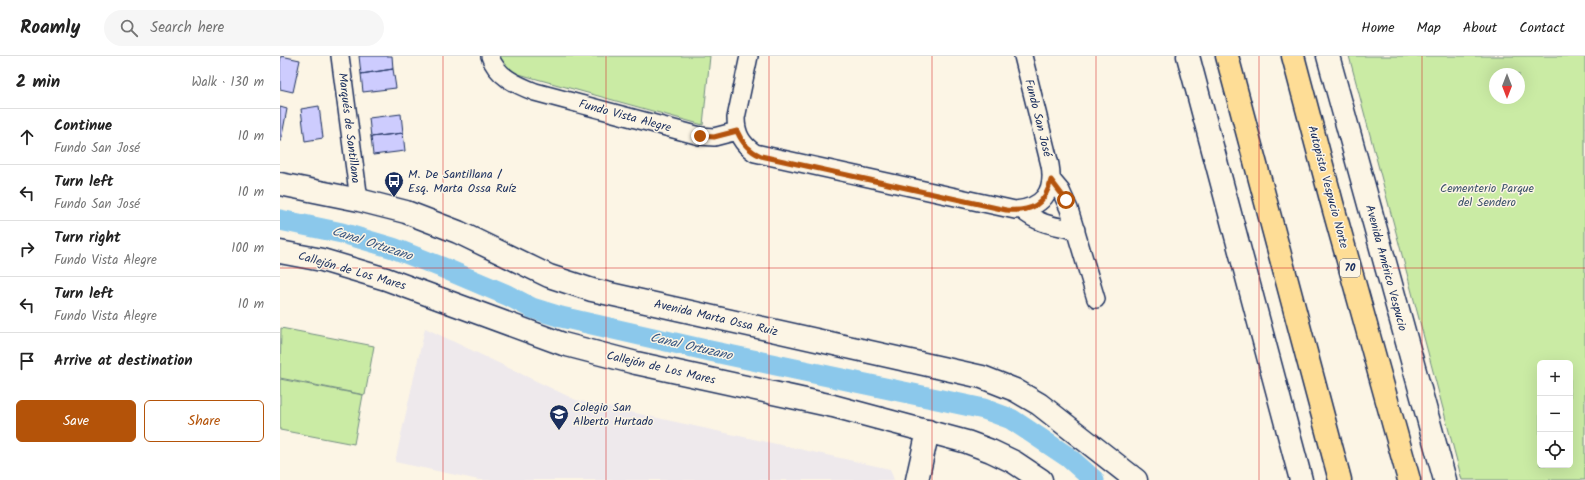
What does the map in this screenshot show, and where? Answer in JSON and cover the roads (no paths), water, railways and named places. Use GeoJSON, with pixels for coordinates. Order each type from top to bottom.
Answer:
{"type":"FeatureCollection","features":[{"type":"Feature","properties":{"kind":"highway"},"geometry":{"type":"LineString","coordinates":[[1227,56],[1340,480]]}},
{"type":"Feature","properties":{"kind":"highway","name":"Autopista Vespucio Norte"},"geometry":{"type":"LineString","coordinates":[[1293,56],[1408,480]]}},
{"type":"Feature","properties":{"kind":"street","name":"Marqués de Santillana"},"geometry":{"type":"LineString","coordinates":[[340,56],[359,200]]}},
{"type":"Feature","properties":{"kind":"street","name":"Fundo Vista Alegre"},"geometry":{"type":"LineString","coordinates":[[490,56],[492,64],[503,76],[522,87],[535,92],[700,136],[714,137],[737,131]]}},
{"type":"Feature","properties":{"kind":"street"},"geometry":{"type":"LineString","coordinates":[[749,56],[736,118],[737,131],[745,146],[755,154],[1006,210],[1022,210],[1040,222],[1076,230]]}},
{"type":"Feature","properties":{"kind":"street","name":"Fundo San José"},"geometry":{"type":"LineString","coordinates":[[1022,210],[1037,205],[1044,199],[1051,180],[1050,165],[1023,56]]}},
{"type":"Feature","properties":{"kind":"street"},"geometry":{"type":"LineString","coordinates":[[1188,56],[1301,480]]}},
{"type":"Feature","properties":{"kind":"street","name":"Avenida Américo Vespucio"},"geometry":{"type":"LineString","coordinates":[[1328,56],[1445,480]]}},
{"type":"Feature","properties":{"kind":"street"},"geometry":{"type":"LineString","coordinates":[[1051,180],[1066,200],[1096,299]]}},
{"type":"Feature","properties":{"kind":"street","name":"Avenida Marta Ossa Ruiz"},"geometry":{"type":"LineString","coordinates":[[280,184],[359,200],[406,212],[458,232],[530,268],[592,290],[982,378],[1015,390],[1039,404],[1136,480]]}},
{"type":"Feature","properties":{"kind":"street","name":"Callejón de Los Mares"},"geometry":{"type":"LineString","coordinates":[[280,252],[322,260],[386,279],[563,344],[636,363],[833,406],[967,442],[1014,462],[1041,480]]}},
{"type":"Feature","properties":{"kind":"street"},"geometry":{"type":"LineString","coordinates":[[917,480],[928,431]]}},
{"type":"Feature","properties":{"kind":"waterway","name":"Canal Ortuzano"},"geometry":{"type":"LineString","coordinates":[[280,220],[342,233],[393,248],[507,295],[532,308],[561,317],[710,351],[984,409],[1011,419],[1068,457],[1094,480]]}},
{"type":"Feature","properties":{"kind":"place","name":"M. De Santillana / Esq. Marta Ossa Ruíz"},"geometry":{"type":"Point","coordinates":[394,198]}},
{"type":"Feature","properties":{"kind":"place","name":"Colegio San Alberto Hurtado"},"geometry":{"type":"Point","coordinates":[559,431]}},
{"type":"Feature","properties":{"kind":"park label","name":"Cementerio Parque del Sendero"},"geometry":{"type":"Point","coordinates":[1487,195]}}]}
